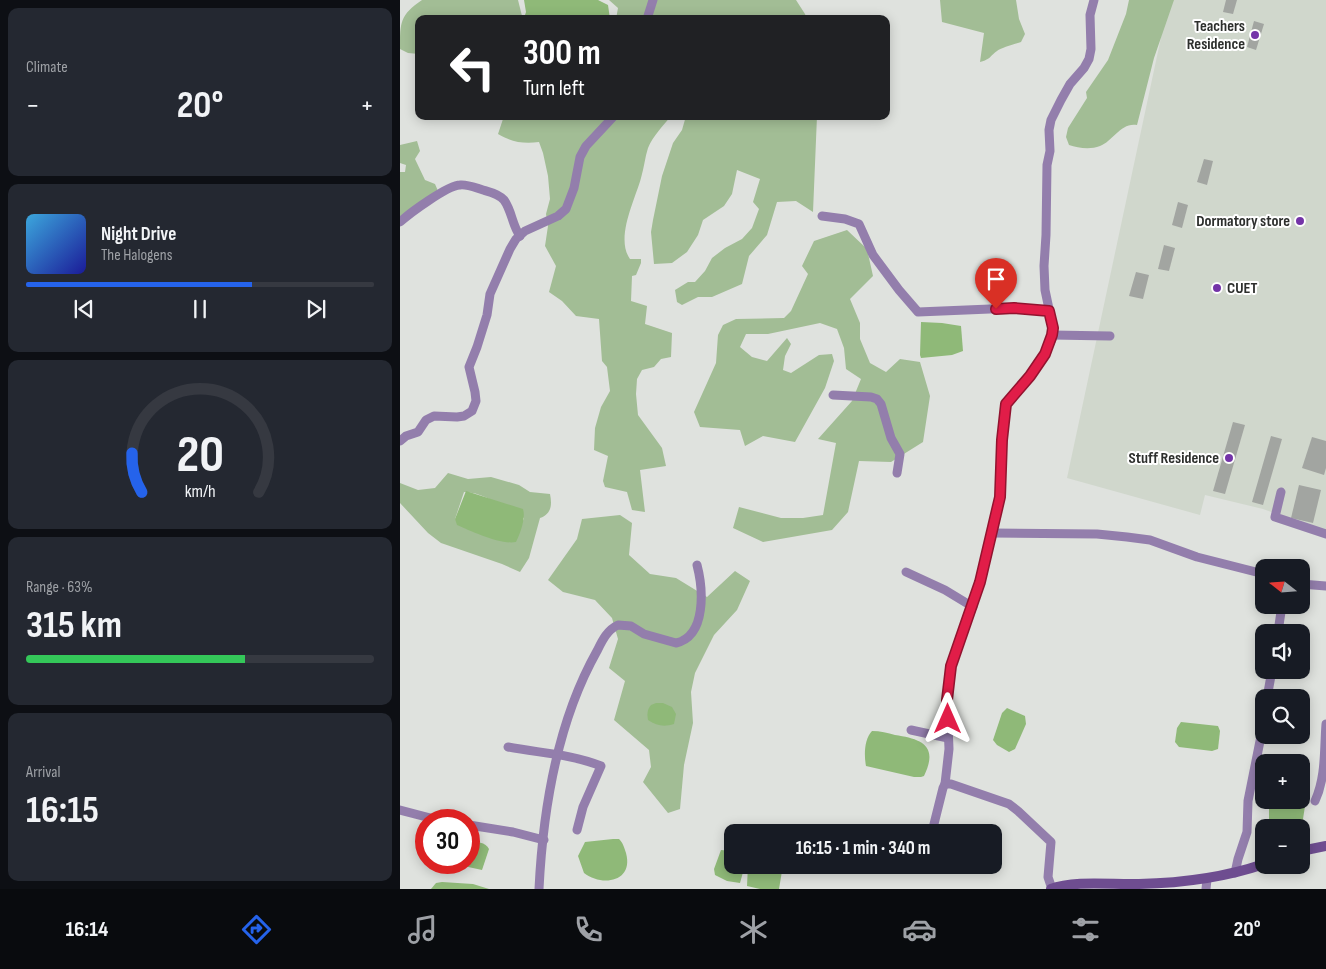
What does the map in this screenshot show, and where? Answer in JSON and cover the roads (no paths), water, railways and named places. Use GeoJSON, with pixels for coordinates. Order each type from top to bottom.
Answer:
{"type":"FeatureCollection","features":[{"type":"Feature","properties":{"kind":"main road"},"geometry":{"type":"LineString","coordinates":[[1310,849],[1326,846]]}},
{"type":"Feature","properties":{"kind":"main road"},"geometry":{"type":"LineString","coordinates":[[1052,889],[1069,884],[1188,882],[1207,884],[1255,867]]}},
{"type":"Feature","properties":{"kind":"street"},"geometry":{"type":"LineString","coordinates":[[648,15],[653,0]]}},
{"type":"Feature","properties":{"kind":"street"},"geometry":{"type":"LineString","coordinates":[[934,824],[945,784],[948,738],[947,700],[951,666],[973,607],[1000,497],[1002,440],[1006,404],[1030,376],[1045,354],[1052,335],[1053,328],[1045,290],[1044,266],[1047,165],[1050,151],[1049,130],[1051,120],[1070,84],[1089,59],[1091,50],[1090,15],[1094,0]]}},
{"type":"Feature","properties":{"kind":"street"},"geometry":{"type":"LineString","coordinates":[[400,441],[406,436],[418,432],[426,420],[434,416],[464,416],[469,414],[475,406],[475,392],[469,367],[488,315],[490,294],[510,249],[520,236],[533,227],[558,216],[566,209],[574,188],[580,157],[586,146],[610,120]]}},
{"type":"Feature","properties":{"kind":"street"},"geometry":{"type":"LineString","coordinates":[[400,222],[425,203],[460,184],[500,197],[507,206],[520,236]]}},
{"type":"Feature","properties":{"kind":"street"},"geometry":{"type":"LineString","coordinates":[[822,216],[845,219],[859,224],[873,255],[898,290],[918,312],[1014,308],[1049,311]]}},
{"type":"Feature","properties":{"kind":"street"},"geometry":{"type":"LineString","coordinates":[[1052,335],[1110,336]]}},
{"type":"Feature","properties":{"kind":"street"},"geometry":{"type":"LineString","coordinates":[[833,395],[871,397],[877,399],[882,404],[891,438],[900,454],[897,473]]}},
{"type":"Feature","properties":{"kind":"street"},"geometry":{"type":"LineString","coordinates":[[1282,492],[1275,517],[1326,534]]}},
{"type":"Feature","properties":{"kind":"street"},"geometry":{"type":"LineString","coordinates":[[992,533],[1127,536],[1150,540],[1197,557],[1255,572]]}},
{"type":"Feature","properties":{"kind":"street"},"geometry":{"type":"LineString","coordinates":[[539,889],[549,794],[566,724],[587,668],[610,630],[618,625],[631,626],[644,634],[676,643],[692,635],[696,630],[700,612],[700,584],[697,565]]}},
{"type":"Feature","properties":{"kind":"street"},"geometry":{"type":"LineString","coordinates":[[906,572],[945,590],[973,607]]}},
{"type":"Feature","properties":{"kind":"street"},"geometry":{"type":"LineString","coordinates":[[1310,585],[1326,586]]}},
{"type":"Feature","properties":{"kind":"street"},"geometry":{"type":"LineString","coordinates":[[1315,801],[1320,790],[1322,776],[1326,724]]}},
{"type":"Feature","properties":{"kind":"street"},"geometry":{"type":"LineString","coordinates":[[911,730],[948,738]]}},
{"type":"Feature","properties":{"kind":"street"},"geometry":{"type":"LineString","coordinates":[[1235,873],[1247,832],[1248,801],[1259,744]]}},
{"type":"Feature","properties":{"kind":"street"},"geometry":{"type":"LineString","coordinates":[[508,747],[546,754],[558,754],[601,766],[583,807],[577,830]]}},
{"type":"Feature","properties":{"kind":"street"},"geometry":{"type":"LineString","coordinates":[[945,784],[951,784],[1009,804],[1050,842],[1048,877],[1052,889]]}},
{"type":"Feature","properties":{"kind":"street"},"geometry":{"type":"LineString","coordinates":[[400,810],[415,814]]}},
{"type":"Feature","properties":{"kind":"street"},"geometry":{"type":"LineString","coordinates":[[480,827],[513,832],[544,840]]}},
{"type":"Feature","properties":{"kind":"place","name":"Teachers Residence"},"geometry":{"type":"Point","coordinates":[1255,35]}},
{"type":"Feature","properties":{"kind":"place","name":"Dormatory store"},"geometry":{"type":"Point","coordinates":[1300,221]}},
{"type":"Feature","properties":{"kind":"place","name":"CUET"},"geometry":{"type":"Point","coordinates":[1217,288]}},
{"type":"Feature","properties":{"kind":"place","name":"Stuff Residence"},"geometry":{"type":"Point","coordinates":[1229,458]}}]}
